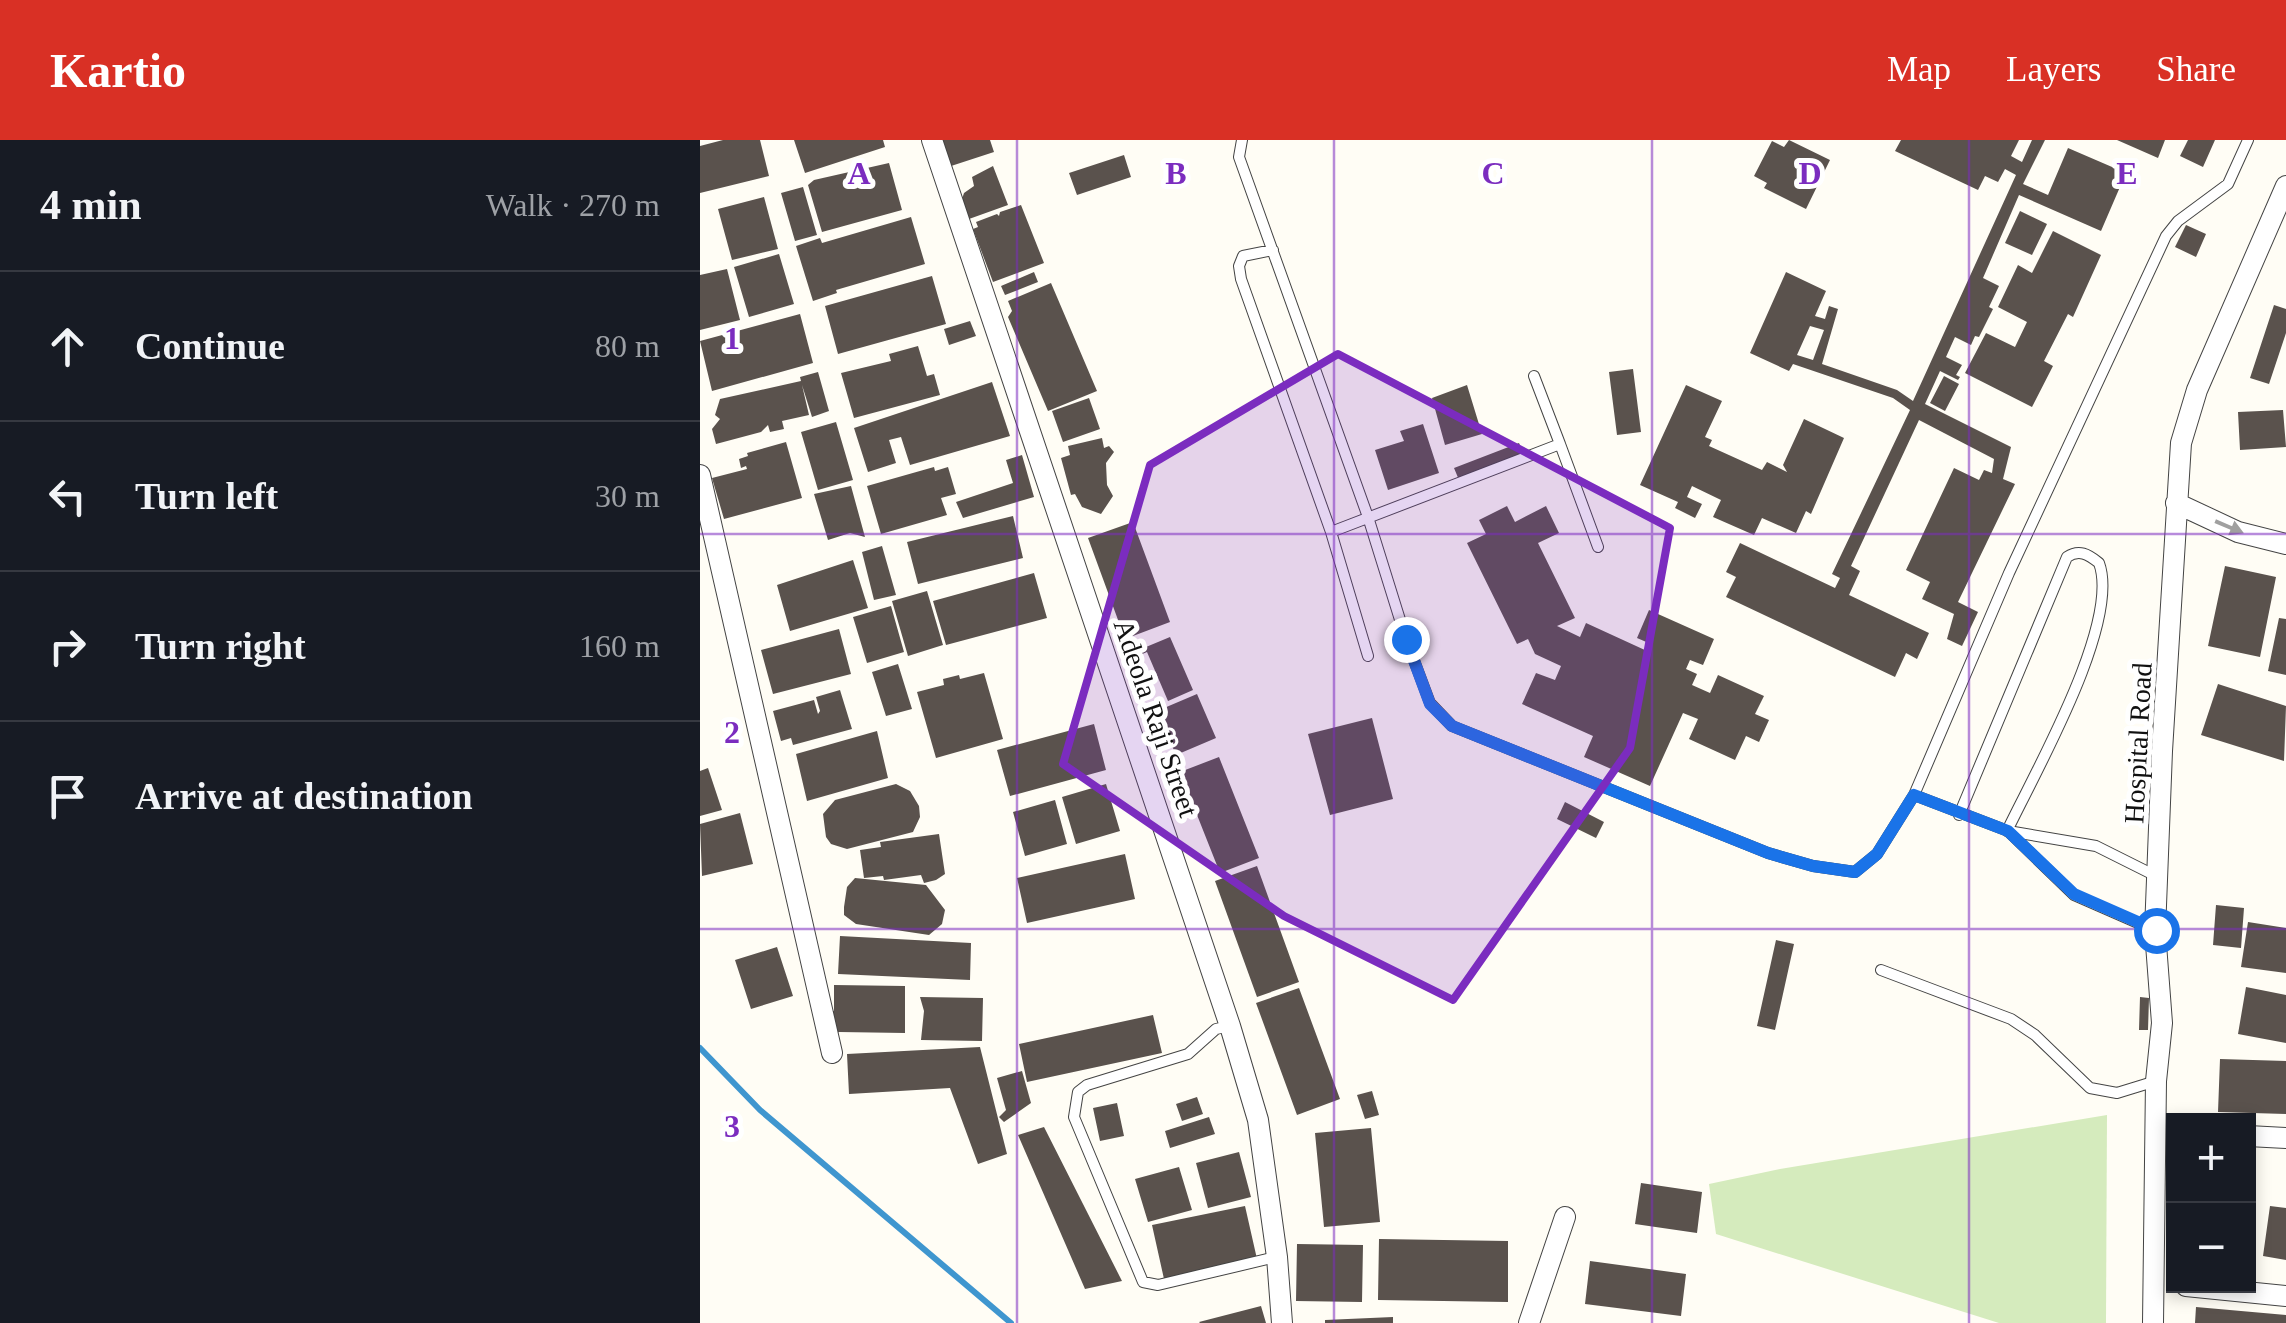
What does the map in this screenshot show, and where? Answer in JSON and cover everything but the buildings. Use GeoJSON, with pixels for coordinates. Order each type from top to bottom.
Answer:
{"type":"FeatureCollection","features":[{"type":"Feature","properties":{"kind":"street","name":"Adeola Raji Street"},"geometry":{"type":"LineString","coordinates":[[932,140],[1230,1026],[1258,1120],[1282,1323]]}},
{"type":"Feature","properties":{"kind":"street","name":"Hospital Road"},"geometry":{"type":"LineString","coordinates":[[2152,1323],[2163,1283],[2164,1125],[2156,1081],[2162,1022],[2156,930],[2162,751],[2182,443],[2197,390],[2286,186]]}},
{"type":"Feature","properties":{"kind":"street"},"geometry":{"type":"LineString","coordinates":[[700,476],[832,1053]]}},
{"type":"Feature","properties":{"kind":"street"},"geometry":{"type":"LineString","coordinates":[[2176,502],[2238,532],[2286,544]]}},
{"type":"Feature","properties":{"kind":"street"},"geometry":{"type":"LineString","coordinates":[[2256,1136],[2286,1138]]}},
{"type":"Feature","properties":{"kind":"street"},"geometry":{"type":"LineString","coordinates":[[1529,1323],[1565,1217]]}},
{"type":"Feature","properties":{"kind":"street"},"geometry":{"type":"LineString","coordinates":[[2256,1293],[2286,1296]]}},
{"type":"Feature","properties":{"kind":"lane"},"geometry":{"type":"LineString","coordinates":[[1242,140],[1239,156],[1368,517],[1430,704],[1452,726],[1768,853],[1813,866],[1855,872],[1877,854],[1914,795],[2009,574],[2166,236],[2178,221],[2228,184],[2248,140]]}},
{"type":"Feature","properties":{"kind":"lane"},"geometry":{"type":"LineString","coordinates":[[1272,250],[1244,256],[1239,266],[1241,279],[1331,532],[1368,656]]}},
{"type":"Feature","properties":{"kind":"lane"},"geometry":{"type":"LineString","coordinates":[[1534,376],[1598,547]]}},
{"type":"Feature","properties":{"kind":"lane"},"geometry":{"type":"LineString","coordinates":[[1331,532],[1560,444]]}},
{"type":"Feature","properties":{"kind":"lane"},"geometry":{"type":"LineString","coordinates":[[1958,815],[2066,558],[2084,553],[2099,563],[2103,580],[2087,667],[2007,831]]}},
{"type":"Feature","properties":{"kind":"lane"},"geometry":{"type":"LineString","coordinates":[[1914,795],[2007,831],[2096,846],[2159,877]]}},
{"type":"Feature","properties":{"kind":"lane"},"geometry":{"type":"LineString","coordinates":[[2007,831],[2074,894],[2156,930]]}},
{"type":"Feature","properties":{"kind":"lane"},"geometry":{"type":"LineString","coordinates":[[1881,970],[2010,1019],[2035,1035],[2090,1088],[2116,1093],[2156,1081]]}},
{"type":"Feature","properties":{"kind":"lane"},"geometry":{"type":"LineString","coordinates":[[1230,1026],[1216,1030],[1188,1054],[1087,1085],[1078,1092],[1074,1117],[1143,1282],[1158,1285],[1277,1257]]}},
{"type":"Feature","properties":{"kind":"highlighted area"},"geometry":{"type":"Polygon","coordinates":[[[1338,354],[1670,528],[1630,748],[1453,1000],[1284,916],[1063,764],[1150,465],[1338,354]]]}},
{"type":"Feature","properties":{"kind":"green space"},"geometry":{"type":"Polygon","coordinates":[[[2107,1115],[2106,1323],[1999,1323],[1716,1234],[1709,1184],[2107,1115]]]}},
{"type":"Feature","properties":{"kind":"waterway"},"geometry":{"type":"LineString","coordinates":[[700,1048],[760,1110],[1011,1323]]}},
{"type":"Feature","properties":{"kind":"route"},"geometry":{"type":"LineString","coordinates":[[1406,639],[1430,704],[1452,726],[1768,853],[1813,866],[1855,872],[1877,854],[1914,795],[2008,831],[2074,894],[2156,930]]}}]}
